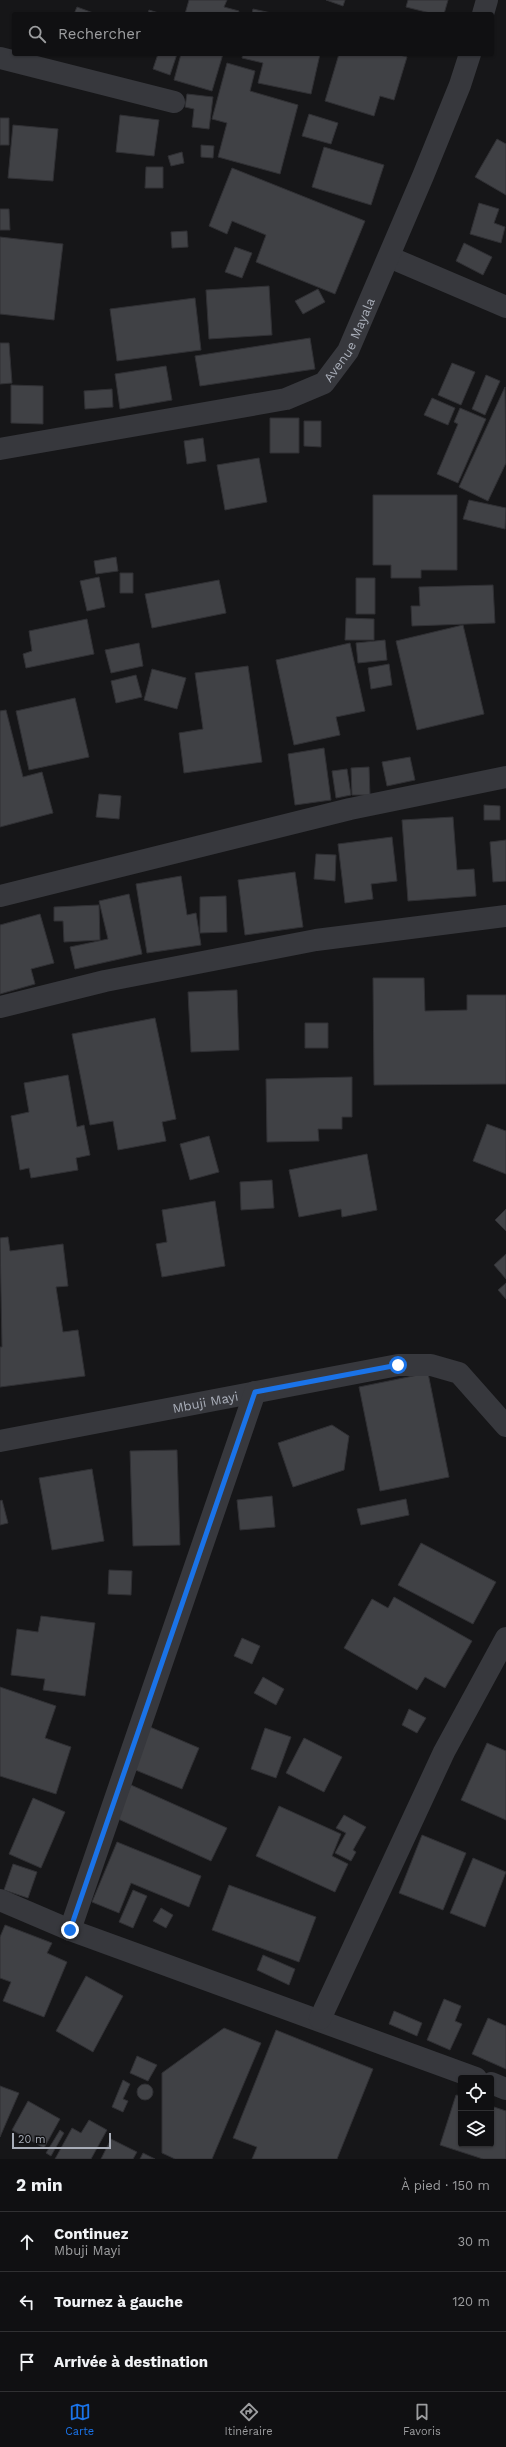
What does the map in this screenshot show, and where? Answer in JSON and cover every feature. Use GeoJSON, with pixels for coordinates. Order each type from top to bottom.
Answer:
{"type":"FeatureCollection","features":[{"type":"Feature","properties":{"kind":"street"},"geometry":{"type":"LineString","coordinates":[[484,12],[487,0]]}},
{"type":"Feature","properties":{"kind":"street","name":"Avenue Mayala"},"geometry":{"type":"LineString","coordinates":[[0,449],[286,399],[324,383],[348,351],[452,106],[469,56]]}},
{"type":"Feature","properties":{"kind":"street"},"geometry":{"type":"LineString","coordinates":[[0,58],[174,102]]}},
{"type":"Feature","properties":{"kind":"street"},"geometry":{"type":"LineString","coordinates":[[389,257],[506,307]]}},
{"type":"Feature","properties":{"kind":"street"},"geometry":{"type":"LineString","coordinates":[[0,896],[350,810],[506,777]]}},
{"type":"Feature","properties":{"kind":"street"},"geometry":{"type":"LineString","coordinates":[[0,1007],[105,980],[316,940],[506,916]]}},
{"type":"Feature","properties":{"kind":"street","name":"Mbuji Mayi"},"geometry":{"type":"LineString","coordinates":[[0,1442],[398,1365],[431,1365],[459,1373],[506,1426]]}},
{"type":"Feature","properties":{"kind":"street"},"geometry":{"type":"LineString","coordinates":[[70,1930],[255,1392]]}},
{"type":"Feature","properties":{"kind":"street"},"geometry":{"type":"LineString","coordinates":[[320,2019],[444,1752],[506,1638]]}},
{"type":"Feature","properties":{"kind":"street"},"geometry":{"type":"LineString","coordinates":[[0,1900],[70,1930],[320,2019],[468,2075]]}},
{"type":"Feature","properties":{"kind":"street"},"geometry":{"type":"LineString","coordinates":[[494,2085],[506,2089]]}},
{"type":"Feature","properties":{"kind":"building"},"geometry":{"type":"Polygon","coordinates":[[[189,0],[227,0],[224,7],[239,11],[239,12],[186,12],[189,0]]]}},
{"type":"Feature","properties":{"kind":"building"},"geometry":{"type":"Polygon","coordinates":[[[326,0],[345,0],[343,6],[326,0]]]}},
{"type":"Feature","properties":{"kind":"building"},"geometry":{"type":"Polygon","coordinates":[[[408,0],[448,0],[445,12],[426,12],[406,7],[408,0]]]}},
{"type":"Feature","properties":{"kind":"building"},"geometry":{"type":"Polygon","coordinates":[[[77,7],[91,12],[75,12],[77,7]]]}},
{"type":"Feature","properties":{"kind":"building"},"geometry":{"type":"Polygon","coordinates":[[[253,9],[267,12],[252,12],[253,9]]]}},
{"type":"Feature","properties":{"kind":"building"},"geometry":{"type":"Polygon","coordinates":[[[157,56],[176,56],[170,75],[153,69],[157,56]]]}},
{"type":"Feature","properties":{"kind":"building"},"geometry":{"type":"Polygon","coordinates":[[[180,56],[222,56],[212,91],[174,80],[180,56]]]}},
{"type":"Feature","properties":{"kind":"building"},"geometry":{"type":"Polygon","coordinates":[[[242,56],[320,56],[311,94],[258,83],[263,63],[242,58],[242,56]]]}},
{"type":"Feature","properties":{"kind":"building"},"geometry":{"type":"Polygon","coordinates":[[[338,56],[407,57],[394,100],[380,96],[374,116],[325,101],[338,56]]]}},
{"type":"Feature","properties":{"kind":"building"},"geometry":{"type":"Polygon","coordinates":[[[227,63],[255,71],[250,91],[298,105],[280,174],[218,157],[227,123],[212,119],[227,63]]]}},
{"type":"Feature","properties":{"kind":"building"},"geometry":{"type":"Polygon","coordinates":[[[187,94],[213,97],[209,129],[192,127],[194,109],[185,107],[187,94]]]}},
{"type":"Feature","properties":{"kind":"building"},"geometry":{"type":"Polygon","coordinates":[[[309,114],[338,123],[331,144],[302,136],[309,114]]]}},
{"type":"Feature","properties":{"kind":"building"},"geometry":{"type":"Polygon","coordinates":[[[120,115],[159,120],[154,156],[116,152],[120,115]]]}},
{"type":"Feature","properties":{"kind":"building"},"geometry":{"type":"Polygon","coordinates":[[[0,118],[9,118],[9,145],[0,145],[0,118]]]}},
{"type":"Feature","properties":{"kind":"building"},"geometry":{"type":"Polygon","coordinates":[[[13,125],[58,129],[53,181],[8,178],[13,125]]]}},
{"type":"Feature","properties":{"kind":"building"},"geometry":{"type":"Polygon","coordinates":[[[497,139],[506,144],[506,195],[475,177],[497,139]]]}},
{"type":"Feature","properties":{"kind":"building"},"geometry":{"type":"Polygon","coordinates":[[[201,145],[214,146],[213,158],[201,157],[201,145]]]}},
{"type":"Feature","properties":{"kind":"building"},"geometry":{"type":"Polygon","coordinates":[[[324,147],[384,165],[371,205],[312,187],[324,147]]]}},
{"type":"Feature","properties":{"kind":"building"},"geometry":{"type":"Polygon","coordinates":[[[182,152],[184,163],[171,166],[168,156],[182,152]]]}},
{"type":"Feature","properties":{"kind":"building"},"geometry":{"type":"Polygon","coordinates":[[[146,167],[163,167],[163,188],[145,188],[146,167]]]}},
{"type":"Feature","properties":{"kind":"building"},"geometry":{"type":"Polygon","coordinates":[[[232,168],[365,221],[335,294],[256,262],[266,235],[232,221],[227,234],[209,226],[232,168]]]}},
{"type":"Feature","properties":{"kind":"building"},"geometry":{"type":"Polygon","coordinates":[[[479,203],[499,209],[494,223],[505,227],[501,243],[470,234],[479,203]]]}},
{"type":"Feature","properties":{"kind":"building"},"geometry":{"type":"Polygon","coordinates":[[[0,209],[9,209],[10,230],[0,230],[0,209]]]}},
{"type":"Feature","properties":{"kind":"building"},"geometry":{"type":"Polygon","coordinates":[[[187,231],[188,247],[172,248],[171,232],[187,231]]]}},
{"type":"Feature","properties":{"kind":"building"},"geometry":{"type":"Polygon","coordinates":[[[0,237],[63,244],[54,320],[0,314],[0,237]]]}},
{"type":"Feature","properties":{"kind":"building"},"geometry":{"type":"Polygon","coordinates":[[[464,243],[492,257],[483,275],[456,261],[464,243]]]}},
{"type":"Feature","properties":{"kind":"building"},"geometry":{"type":"Polygon","coordinates":[[[235,247],[252,253],[242,278],[225,272],[235,247]]]}},
{"type":"Feature","properties":{"kind":"building"},"geometry":{"type":"Polygon","coordinates":[[[269,286],[272,335],[209,339],[206,290],[269,286]]]}},
{"type":"Feature","properties":{"kind":"building"},"geometry":{"type":"Polygon","coordinates":[[[318,289],[325,302],[303,314],[295,301],[318,289]]]}},
{"type":"Feature","properties":{"kind":"building"},"geometry":{"type":"Polygon","coordinates":[[[195,298],[201,350],[117,361],[110,309],[195,298]]]}},
{"type":"Feature","properties":{"kind":"building"},"geometry":{"type":"Polygon","coordinates":[[[310,338],[315,369],[200,386],[195,356],[310,338]]]}},
{"type":"Feature","properties":{"kind":"building"},"geometry":{"type":"Polygon","coordinates":[[[0,343],[9,343],[12,383],[0,384],[0,343]]]}},
{"type":"Feature","properties":{"kind":"building"},"geometry":{"type":"Polygon","coordinates":[[[452,363],[475,372],[461,405],[438,395],[452,363]]]}},
{"type":"Feature","properties":{"kind":"building"},"geometry":{"type":"Polygon","coordinates":[[[166,366],[172,400],[120,409],[115,374],[166,366]]]}},
{"type":"Feature","properties":{"kind":"building"},"geometry":{"type":"Polygon","coordinates":[[[486,375],[500,381],[485,415],[472,409],[486,375]]]}},
{"type":"Feature","properties":{"kind":"building"},"geometry":{"type":"Polygon","coordinates":[[[11,385],[43,386],[43,424],[11,423],[11,385]]]}},
{"type":"Feature","properties":{"kind":"building"},"geometry":{"type":"Polygon","coordinates":[[[505,387],[506,463],[488,501],[459,487],[505,387]]]}},
{"type":"Feature","properties":{"kind":"building"},"geometry":{"type":"Polygon","coordinates":[[[112,389],[113,407],[85,409],[84,391],[112,389]]]}},
{"type":"Feature","properties":{"kind":"building"},"geometry":{"type":"Polygon","coordinates":[[[432,398],[455,408],[448,425],[424,415],[432,398]]]}},
{"type":"Feature","properties":{"kind":"building"},"geometry":{"type":"Polygon","coordinates":[[[460,408],[486,419],[458,483],[437,474],[458,424],[454,422],[460,408]]]}},
{"type":"Feature","properties":{"kind":"building"},"geometry":{"type":"Polygon","coordinates":[[[270,418],[299,418],[299,453],[270,453],[270,418]]]}},
{"type":"Feature","properties":{"kind":"building"},"geometry":{"type":"Polygon","coordinates":[[[304,421],[321,421],[321,447],[304,446],[304,421]]]}},
{"type":"Feature","properties":{"kind":"building"},"geometry":{"type":"Polygon","coordinates":[[[203,438],[206,461],[187,464],[184,441],[203,438]]]}},
{"type":"Feature","properties":{"kind":"building"},"geometry":{"type":"Polygon","coordinates":[[[259,458],[267,502],[225,510],[217,465],[259,458]]]}},
{"type":"Feature","properties":{"kind":"building"},"geometry":{"type":"Polygon","coordinates":[[[373,495],[457,495],[457,570],[421,570],[421,578],[391,578],[391,565],[373,565],[373,495]]]}},
{"type":"Feature","properties":{"kind":"building"},"geometry":{"type":"Polygon","coordinates":[[[469,500],[506,508],[505,529],[463,519],[469,500]]]}},
{"type":"Feature","properties":{"kind":"building"},"geometry":{"type":"Polygon","coordinates":[[[116,557],[118,571],[96,574],[94,561],[116,557]]]}},
{"type":"Feature","properties":{"kind":"building"},"geometry":{"type":"Polygon","coordinates":[[[120,573],[133,573],[133,593],[120,593],[120,573]]]}},
{"type":"Feature","properties":{"kind":"building"},"geometry":{"type":"Polygon","coordinates":[[[99,577],[105,607],[87,611],[80,581],[99,577]]]}},
{"type":"Feature","properties":{"kind":"building"},"geometry":{"type":"Polygon","coordinates":[[[356,578],[375,578],[375,614],[356,614],[356,578]]]}},
{"type":"Feature","properties":{"kind":"building"},"geometry":{"type":"Polygon","coordinates":[[[219,580],[226,613],[152,628],[145,594],[219,580]]]}},
{"type":"Feature","properties":{"kind":"building"},"geometry":{"type":"Polygon","coordinates":[[[493,585],[495,623],[412,626],[411,606],[420,606],[419,587],[493,585]]]}},
{"type":"Feature","properties":{"kind":"building"},"geometry":{"type":"Polygon","coordinates":[[[346,618],[374,619],[374,640],[345,640],[346,618]]]}},
{"type":"Feature","properties":{"kind":"building"},"geometry":{"type":"Polygon","coordinates":[[[87,619],[94,654],[26,668],[23,654],[32,651],[29,631],[87,619]]]}},
{"type":"Feature","properties":{"kind":"building"},"geometry":{"type":"Polygon","coordinates":[[[463,625],[484,714],[417,730],[396,641],[463,625]]]}},
{"type":"Feature","properties":{"kind":"building"},"geometry":{"type":"Polygon","coordinates":[[[385,640],[387,660],[358,663],[356,643],[385,640]]]}},
{"type":"Feature","properties":{"kind":"building"},"geometry":{"type":"Polygon","coordinates":[[[139,643],[143,666],[111,673],[105,650],[139,643]]]}},
{"type":"Feature","properties":{"kind":"building"},"geometry":{"type":"Polygon","coordinates":[[[350,643],[365,711],[336,717],[340,735],[294,745],[276,660],[350,643]]]}},
{"type":"Feature","properties":{"kind":"building"},"geometry":{"type":"Polygon","coordinates":[[[389,664],[392,685],[371,689],[368,668],[389,664]]]}},
{"type":"Feature","properties":{"kind":"building"},"geometry":{"type":"Polygon","coordinates":[[[248,666],[262,762],[184,773],[179,733],[203,729],[195,673],[248,666]]]}},
{"type":"Feature","properties":{"kind":"building"},"geometry":{"type":"Polygon","coordinates":[[[152,669],[186,678],[177,709],[144,700],[152,669]]]}},
{"type":"Feature","properties":{"kind":"building"},"geometry":{"type":"Polygon","coordinates":[[[136,675],[142,697],[116,703],[111,681],[136,675]]]}},
{"type":"Feature","properties":{"kind":"building"},"geometry":{"type":"Polygon","coordinates":[[[75,698],[89,757],[29,770],[16,711],[75,698]]]}},
{"type":"Feature","properties":{"kind":"building"},"geometry":{"type":"Polygon","coordinates":[[[6,710],[23,777],[42,772],[53,813],[0,827],[0,711],[6,710]]]}},
{"type":"Feature","properties":{"kind":"building"},"geometry":{"type":"Polygon","coordinates":[[[324,748],[331,800],[295,805],[288,754],[324,748]]]}},
{"type":"Feature","properties":{"kind":"building"},"geometry":{"type":"Polygon","coordinates":[[[410,757],[415,780],[387,786],[382,762],[410,757]]]}},
{"type":"Feature","properties":{"kind":"building"},"geometry":{"type":"Polygon","coordinates":[[[369,767],[370,795],[352,795],[351,768],[369,767]]]}},
{"type":"Feature","properties":{"kind":"building"},"geometry":{"type":"Polygon","coordinates":[[[347,769],[351,795],[336,798],[332,771],[347,769]]]}},
{"type":"Feature","properties":{"kind":"building"},"geometry":{"type":"Polygon","coordinates":[[[99,794],[121,796],[119,819],[96,817],[99,794]]]}},
{"type":"Feature","properties":{"kind":"building"},"geometry":{"type":"Polygon","coordinates":[[[484,805],[500,806],[500,820],[484,820],[484,805]]]}},
{"type":"Feature","properties":{"kind":"building"},"geometry":{"type":"Polygon","coordinates":[[[453,817],[457,870],[474,869],[476,896],[408,901],[402,820],[453,817]]]}},
{"type":"Feature","properties":{"kind":"building"},"geometry":{"type":"Polygon","coordinates":[[[392,837],[397,881],[371,884],[373,899],[345,903],[338,844],[392,837]]]}},
{"type":"Feature","properties":{"kind":"building"},"geometry":{"type":"Polygon","coordinates":[[[506,840],[506,881],[493,882],[490,842],[506,840]]]}},
{"type":"Feature","properties":{"kind":"building"},"geometry":{"type":"Polygon","coordinates":[[[316,854],[336,855],[335,881],[314,879],[316,854]]]}},
{"type":"Feature","properties":{"kind":"building"},"geometry":{"type":"Polygon","coordinates":[[[295,872],[303,927],[245,935],[238,880],[295,872]]]}},
{"type":"Feature","properties":{"kind":"building"},"geometry":{"type":"Polygon","coordinates":[[[181,876],[187,915],[196,913],[201,945],[147,953],[136,884],[181,876]]]}},
{"type":"Feature","properties":{"kind":"building"},"geometry":{"type":"Polygon","coordinates":[[[129,894],[142,954],[75,969],[70,947],[108,939],[99,901],[129,894]]]}},
{"type":"Feature","properties":{"kind":"building"},"geometry":{"type":"Polygon","coordinates":[[[226,896],[227,932],[200,933],[200,897],[226,896]]]}},
{"type":"Feature","properties":{"kind":"building"},"geometry":{"type":"Polygon","coordinates":[[[99,905],[100,940],[64,942],[63,921],[54,921],[54,907],[99,905]]]}},
{"type":"Feature","properties":{"kind":"building"},"geometry":{"type":"Polygon","coordinates":[[[40,914],[54,963],[31,969],[35,984],[0,994],[0,925],[40,914]]]}},
{"type":"Feature","properties":{"kind":"building"},"geometry":{"type":"Polygon","coordinates":[[[373,978],[424,978],[425,1011],[467,1010],[467,995],[506,995],[506,1084],[374,1085],[373,978]]]}},
{"type":"Feature","properties":{"kind":"building"},"geometry":{"type":"Polygon","coordinates":[[[237,990],[239,1050],[191,1052],[188,992],[237,990]]]}},
{"type":"Feature","properties":{"kind":"building"},"geometry":{"type":"Polygon","coordinates":[[[155,1018],[176,1119],[162,1122],[166,1141],[118,1150],[113,1121],[90,1125],[72,1034],[155,1018]]]}},
{"type":"Feature","properties":{"kind":"building"},"geometry":{"type":"Polygon","coordinates":[[[305,1023],[328,1023],[328,1048],[305,1048],[305,1023]]]}},
{"type":"Feature","properties":{"kind":"building"},"geometry":{"type":"Polygon","coordinates":[[[68,1075],[77,1127],[84,1125],[90,1155],[76,1158],[78,1170],[31,1178],[29,1168],[20,1170],[11,1116],[29,1112],[24,1083],[68,1075]]]}},
{"type":"Feature","properties":{"kind":"building"},"geometry":{"type":"Polygon","coordinates":[[[352,1077],[352,1117],[342,1117],[342,1129],[318,1129],[319,1141],[267,1142],[266,1079],[352,1077]]]}},
{"type":"Feature","properties":{"kind":"building"},"geometry":{"type":"Polygon","coordinates":[[[487,1124],[506,1131],[506,1174],[473,1161],[487,1124]]]}},
{"type":"Feature","properties":{"kind":"building"},"geometry":{"type":"Polygon","coordinates":[[[209,1136],[219,1172],[190,1180],[180,1144],[209,1136]]]}},
{"type":"Feature","properties":{"kind":"building"},"geometry":{"type":"Polygon","coordinates":[[[367,1154],[377,1210],[342,1217],[341,1209],[299,1217],[289,1170],[367,1154]]]}},
{"type":"Feature","properties":{"kind":"building"},"geometry":{"type":"Polygon","coordinates":[[[272,1180],[274,1208],[241,1210],[240,1182],[272,1180]]]}},
{"type":"Feature","properties":{"kind":"building"},"geometry":{"type":"Polygon","coordinates":[[[215,1201],[225,1266],[162,1277],[156,1244],[167,1242],[162,1210],[215,1201]]]}},
{"type":"Feature","properties":{"kind":"building"},"geometry":{"type":"Polygon","coordinates":[[[506,1209],[506,1231],[495,1220],[506,1209]]]}},
{"type":"Feature","properties":{"kind":"building"},"geometry":{"type":"Polygon","coordinates":[[[8,1237],[10,1251],[63,1244],[68,1286],[56,1287],[63,1332],[78,1330],[85,1376],[0,1387],[0,1347],[2,1347],[0,1238],[8,1237]]]}},
{"type":"Feature","properties":{"kind":"building"},"geometry":{"type":"Polygon","coordinates":[[[506,1254],[506,1279],[494,1265],[506,1254]]]}},
{"type":"Feature","properties":{"kind":"building"},"geometry":{"type":"Polygon","coordinates":[[[506,1283],[506,1299],[498,1290],[506,1283]]]}},
{"type":"Feature","properties":{"kind":"building"},"geometry":{"type":"Polygon","coordinates":[[[428,1373],[449,1477],[380,1491],[359,1387],[428,1373]]]}},
{"type":"Feature","properties":{"kind":"building"},"geometry":{"type":"Polygon","coordinates":[[[332,1425],[349,1436],[344,1470],[293,1487],[278,1443],[332,1425]]]}},
{"type":"Feature","properties":{"kind":"building"},"geometry":{"type":"Polygon","coordinates":[[[177,1450],[180,1545],[133,1546],[130,1451],[177,1450]]]}},
{"type":"Feature","properties":{"kind":"building"},"geometry":{"type":"Polygon","coordinates":[[[92,1469],[104,1541],[52,1550],[39,1478],[92,1469]]]}},
{"type":"Feature","properties":{"kind":"building"},"geometry":{"type":"Polygon","coordinates":[[[272,1496],[275,1527],[240,1530],[237,1500],[272,1496]]]}},
{"type":"Feature","properties":{"kind":"building"},"geometry":{"type":"Polygon","coordinates":[[[406,1499],[409,1515],[361,1525],[357,1509],[406,1499]]]}},
{"type":"Feature","properties":{"kind":"building"},"geometry":{"type":"Polygon","coordinates":[[[2,1500],[8,1523],[0,1525],[0,1501],[2,1500]]]}},
{"type":"Feature","properties":{"kind":"building"},"geometry":{"type":"Polygon","coordinates":[[[421,1543],[496,1582],[473,1624],[398,1585],[421,1543]]]}},
{"type":"Feature","properties":{"kind":"building"},"geometry":{"type":"Polygon","coordinates":[[[109,1570],[132,1571],[131,1595],[108,1594],[109,1570]]]}},
{"type":"Feature","properties":{"kind":"building"},"geometry":{"type":"Polygon","coordinates":[[[394,1597],[472,1641],[445,1688],[425,1677],[417,1690],[344,1648],[372,1599],[388,1608],[394,1597]]]}},
{"type":"Feature","properties":{"kind":"building"},"geometry":{"type":"Polygon","coordinates":[[[41,1616],[95,1623],[85,1696],[43,1690],[45,1679],[11,1675],[17,1629],[38,1632],[41,1616]]]}},
{"type":"Feature","properties":{"kind":"building"},"geometry":{"type":"Polygon","coordinates":[[[242,1638],[260,1646],[252,1664],[234,1656],[242,1638]]]}},
{"type":"Feature","properties":{"kind":"building"},"geometry":{"type":"Polygon","coordinates":[[[263,1677],[284,1689],[276,1705],[254,1693],[263,1677]]]}},
{"type":"Feature","properties":{"kind":"building"},"geometry":{"type":"Polygon","coordinates":[[[0,1687],[56,1706],[45,1738],[71,1747],[56,1794],[0,1776],[0,1687]]]}},
{"type":"Feature","properties":{"kind":"building"},"geometry":{"type":"Polygon","coordinates":[[[409,1709],[426,1718],[417,1733],[402,1725],[409,1709]]]}},
{"type":"Feature","properties":{"kind":"building"},"geometry":{"type":"Polygon","coordinates":[[[150,1727],[199,1748],[182,1789],[133,1769],[150,1727]]]}},
{"type":"Feature","properties":{"kind":"building"},"geometry":{"type":"Polygon","coordinates":[[[265,1728],[291,1737],[276,1778],[251,1769],[265,1728]]]}},
{"type":"Feature","properties":{"kind":"building"},"geometry":{"type":"Polygon","coordinates":[[[304,1738],[342,1757],[324,1792],[286,1773],[304,1738]]]}},
{"type":"Feature","properties":{"kind":"building"},"geometry":{"type":"Polygon","coordinates":[[[487,1743],[506,1751],[506,1820],[461,1800],[487,1743]]]}},
{"type":"Feature","properties":{"kind":"building"},"geometry":{"type":"Polygon","coordinates":[[[131,1785],[227,1828],[211,1861],[116,1818],[131,1785]]]}},
{"type":"Feature","properties":{"kind":"building"},"geometry":{"type":"Polygon","coordinates":[[[33,1798],[65,1812],[41,1868],[9,1854],[33,1798]]]}},
{"type":"Feature","properties":{"kind":"building"},"geometry":{"type":"Polygon","coordinates":[[[279,1806],[341,1834],[332,1856],[348,1864],[335,1892],[256,1856],[279,1806]]]}},
{"type":"Feature","properties":{"kind":"building"},"geometry":{"type":"Polygon","coordinates":[[[344,1815],[366,1827],[353,1850],[356,1852],[351,1861],[335,1853],[346,1833],[336,1828],[344,1815]]]}},
{"type":"Feature","properties":{"kind":"building"},"geometry":{"type":"Polygon","coordinates":[[[422,1835],[466,1853],[443,1910],[399,1893],[422,1835]]]}},
{"type":"Feature","properties":{"kind":"building"},"geometry":{"type":"Polygon","coordinates":[[[117,1842],[201,1876],[189,1907],[131,1883],[119,1913],[92,1902],[117,1842]]]}},
{"type":"Feature","properties":{"kind":"building"},"geometry":{"type":"Polygon","coordinates":[[[473,1858],[506,1872],[485,1927],[450,1913],[473,1858]]]}},
{"type":"Feature","properties":{"kind":"building"},"geometry":{"type":"Polygon","coordinates":[[[13,1864],[37,1872],[28,1898],[4,1890],[13,1864]]]}},
{"type":"Feature","properties":{"kind":"building"},"geometry":{"type":"Polygon","coordinates":[[[229,1885],[316,1917],[299,1962],[212,1930],[229,1885]]]}},
{"type":"Feature","properties":{"kind":"building"},"geometry":{"type":"Polygon","coordinates":[[[133,1890],[147,1896],[133,1928],[119,1922],[133,1890]]]}},
{"type":"Feature","properties":{"kind":"building"},"geometry":{"type":"Polygon","coordinates":[[[161,1908],[173,1915],[166,1928],[153,1921],[161,1908]]]}},
{"type":"Feature","properties":{"kind":"building"},"geometry":{"type":"Polygon","coordinates":[[[5,1925],[52,1943],[47,1953],[67,1962],[44,2017],[3,2001],[11,1982],[0,1978],[0,1937],[5,1925]]]}},
{"type":"Feature","properties":{"kind":"building"},"geometry":{"type":"Polygon","coordinates":[[[263,1955],[295,1969],[289,1985],[257,1970],[263,1955]]]}},
{"type":"Feature","properties":{"kind":"building"},"geometry":{"type":"Polygon","coordinates":[[[86,1976],[123,1996],[93,2052],[56,2031],[86,1976]]]}},
{"type":"Feature","properties":{"kind":"building"},"geometry":{"type":"Polygon","coordinates":[[[444,1999],[461,2006],[455,2021],[462,2024],[450,2050],[427,2040],[444,1999]]]}},
{"type":"Feature","properties":{"kind":"building"},"geometry":{"type":"Polygon","coordinates":[[[394,2011],[422,2023],[417,2036],[389,2024],[394,2011]]]}},
{"type":"Feature","properties":{"kind":"building"},"geometry":{"type":"Polygon","coordinates":[[[488,2018],[506,2026],[506,2069],[472,2054],[488,2018]]]}},
{"type":"Feature","properties":{"kind":"building"},"geometry":{"type":"Polygon","coordinates":[[[224,2028],[261,2043],[212,2159],[175,2159],[162,2153],[162,2073],[224,2028]]]}},
{"type":"Feature","properties":{"kind":"building"},"geometry":{"type":"Polygon","coordinates":[[[276,2030],[373,2069],[337,2159],[252,2159],[257,2147],[233,2138],[276,2030]]]}},
{"type":"Feature","properties":{"kind":"building"},"geometry":{"type":"Polygon","coordinates":[[[137,2056],[157,2065],[148,2081],[130,2073],[137,2056]]]}},
{"type":"Feature","properties":{"kind":"building"},"geometry":{"type":"Polygon","coordinates":[[[123,2080],[130,2084],[123,2099],[128,2101],[123,2112],[112,2107],[123,2080]]]}},
{"type":"Feature","properties":{"kind":"building"},"geometry":{"type":"Polygon","coordinates":[[[145,2084],[152,2089],[153,2092],[148,2099],[145,2100],[138,2095],[137,2092],[142,2085],[145,2084]]]}},
{"type":"Feature","properties":{"kind":"building"},"geometry":{"type":"Polygon","coordinates":[[[0,2086],[19,2093],[0,2137],[0,2086]]]}},
{"type":"Feature","properties":{"kind":"building"},"geometry":{"type":"Polygon","coordinates":[[[456,2095],[458,2095],[458,2147],[494,2147],[494,2107],[506,2111],[506,2159],[483,2159],[440,2145],[456,2095]]]}},
{"type":"Feature","properties":{"kind":"building"},"geometry":{"type":"Polygon","coordinates":[[[28,2101],[60,2119],[44,2148],[12,2130],[28,2101]]]}},
{"type":"Feature","properties":{"kind":"building"},"geometry":{"type":"Polygon","coordinates":[[[89,2120],[107,2130],[91,2159],[55,2159],[72,2128],[81,2133],[89,2120]]]}},
{"type":"Feature","properties":{"kind":"building"},"geometry":{"type":"Polygon","coordinates":[[[60,2130],[64,2133],[51,2156],[46,2153],[60,2130]]]}},
{"type":"Feature","properties":{"kind":"building"},"geometry":{"type":"Polygon","coordinates":[[[111,2139],[137,2152],[133,2159],[101,2159],[111,2139]]]}},
{"type":"Feature","properties":{"kind":"building"},"geometry":{"type":"Polygon","coordinates":[[[143,2153],[155,2159],[140,2159],[143,2153]]]}},
{"type":"Feature","properties":{"kind":"route"},"geometry":{"type":"LineString","coordinates":[[70,1930],[255,1392],[398,1365]]}}]}
